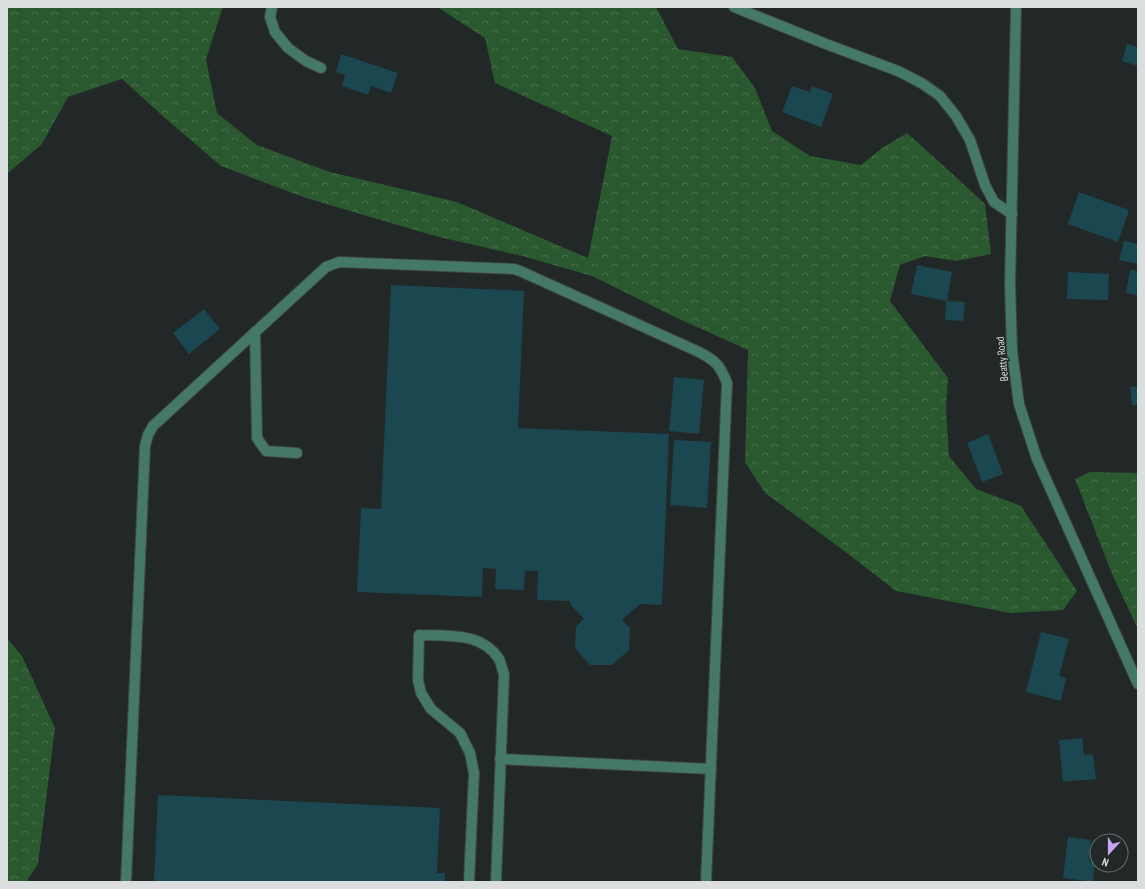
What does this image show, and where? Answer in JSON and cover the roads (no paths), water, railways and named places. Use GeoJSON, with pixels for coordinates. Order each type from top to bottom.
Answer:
{"type":"FeatureCollection","features":[{"type":"Feature","properties":{"kind":"street"},"geometry":{"type":"LineString","coordinates":[[272,7],[270,17],[275,32],[288,48],[306,61],[321,68]]}},
{"type":"Feature","properties":{"kind":"street"},"geometry":{"type":"LineString","coordinates":[[734,7],[898,71],[923,84],[940,96],[956,116],[970,140],[986,185],[994,202],[1012,214]]}},
{"type":"Feature","properties":{"kind":"street","name":"Beatty Road"},"geometry":{"type":"LineString","coordinates":[[1016,7],[1010,284],[1012,351],[1020,404],[1037,459],[1138,684]]}},
{"type":"Feature","properties":{"kind":"street"},"geometry":{"type":"LineString","coordinates":[[126,882],[146,446],[148,435],[153,426],[326,267],[339,262],[514,269],[527,273],[699,352],[712,359],[722,370],[727,383],[706,882]]}},
{"type":"Feature","properties":{"kind":"street"},"geometry":{"type":"LineString","coordinates":[[255,332],[257,438],[266,451],[297,453]]}},
{"type":"Feature","properties":{"kind":"street"},"geometry":{"type":"LineString","coordinates":[[469,882],[474,773],[470,753],[460,733],[431,709],[421,693],[418,680],[420,635],[476,639],[489,647],[499,659],[504,674],[496,882]]}},
{"type":"Feature","properties":{"kind":"street"},"geometry":{"type":"LineString","coordinates":[[500,759],[711,769]]}}]}
